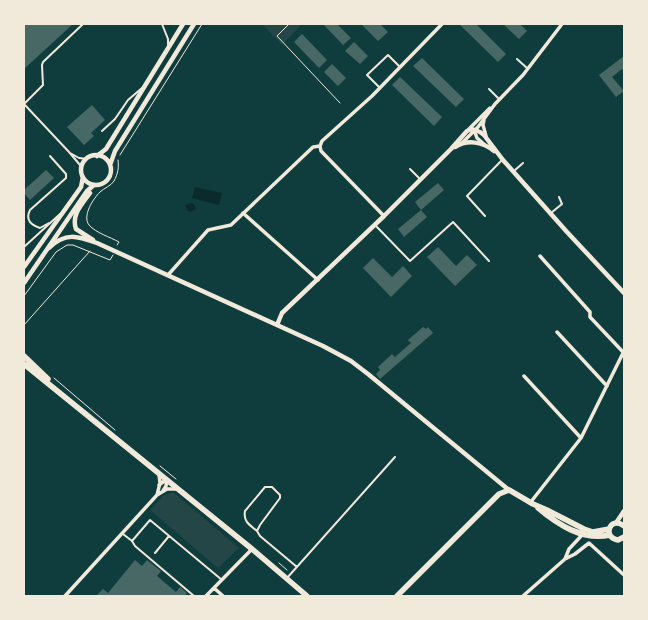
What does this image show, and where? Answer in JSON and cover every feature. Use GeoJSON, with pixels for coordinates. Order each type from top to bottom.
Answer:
{"type":"FeatureCollection","features":[{"type":"Feature","properties":{"kind":"main road"},"geometry":{"type":"LineString","coordinates":[[24,356],[68,399]]}},
{"type":"Feature","properties":{"kind":"main road"},"geometry":{"type":"LineString","coordinates":[[24,364],[159,472],[307,596]]}},
{"type":"Feature","properties":{"kind":"main road"},"geometry":{"type":"LineString","coordinates":[[398,596],[499,494],[509,490],[573,531],[603,537],[610,532],[613,524],[621,523],[624,526]]}},
{"type":"Feature","properties":{"kind":"main road"},"geometry":{"type":"LineString","coordinates":[[532,504],[584,529],[593,532],[610,532]]}},
{"type":"Feature","properties":{"kind":"main road"},"geometry":{"type":"LineString","coordinates":[[610,532],[613,539],[621,538],[624,544]]}},
{"type":"Feature","properties":{"kind":"street"},"geometry":{"type":"LineString","coordinates":[[24,267],[81,187],[83,163],[87,159],[97,156],[106,149],[183,24]]}},
{"type":"Feature","properties":{"kind":"street"},"geometry":{"type":"LineString","coordinates":[[24,284],[87,191],[108,180],[111,175],[110,165],[115,151],[194,24]]}},
{"type":"Feature","properties":{"kind":"street"},"geometry":{"type":"LineString","coordinates":[[384,216],[321,151],[320,146],[322,141],[380,88],[442,24]]}},
{"type":"Feature","properties":{"kind":"street"},"geometry":{"type":"LineString","coordinates":[[462,144],[499,99],[528,69],[562,24]]}},
{"type":"Feature","properties":{"kind":"street"},"geometry":{"type":"LineString","coordinates":[[495,104],[483,113],[474,129],[477,138],[499,154]]}},
{"type":"Feature","properties":{"kind":"street"},"geometry":{"type":"LineString","coordinates":[[484,119],[484,131],[487,138]]}},
{"type":"Feature","properties":{"kind":"street"},"geometry":{"type":"LineString","coordinates":[[277,325],[282,313],[421,180],[467,131],[474,129],[487,138],[503,160],[624,293]]}},
{"type":"Feature","properties":{"kind":"street"},"geometry":{"type":"LineString","coordinates":[[451,149],[462,144],[474,142],[485,145]]}},
{"type":"Feature","properties":{"kind":"street"},"geometry":{"type":"LineString","coordinates":[[168,275],[208,230],[231,225],[313,147],[320,146]]}},
{"type":"Feature","properties":{"kind":"street"},"geometry":{"type":"LineString","coordinates":[[97,156],[104,157],[110,165]]}},
{"type":"Feature","properties":{"kind":"street"},"geometry":{"type":"LineString","coordinates":[[83,177],[86,181],[97,185]]}},
{"type":"Feature","properties":{"kind":"street"},"geometry":{"type":"LineString","coordinates":[[97,185],[91,191],[74,218],[76,229],[97,243]]}},
{"type":"Feature","properties":{"kind":"street"},"geometry":{"type":"LineString","coordinates":[[243,213],[318,280]]}},
{"type":"Feature","properties":{"kind":"street"},"geometry":{"type":"LineString","coordinates":[[49,248],[57,241],[73,236],[97,243],[352,361],[432,425],[509,490]]}},
{"type":"Feature","properties":{"kind":"street"},"geometry":{"type":"LineString","coordinates":[[532,504],[581,438],[624,351],[590,317],[590,312],[540,256]]}},
{"type":"Feature","properties":{"kind":"street"},"geometry":{"type":"LineString","coordinates":[[556,332],[607,386]]}},
{"type":"Feature","properties":{"kind":"street"},"geometry":{"type":"LineString","coordinates":[[524,376],[581,438]]}},
{"type":"Feature","properties":{"kind":"street"},"geometry":{"type":"LineString","coordinates":[[157,495],[159,472]]}},
{"type":"Feature","properties":{"kind":"street"},"geometry":{"type":"LineString","coordinates":[[159,485],[167,479]]}},
{"type":"Feature","properties":{"kind":"street"},"geometry":{"type":"LineString","coordinates":[[65,596],[162,491],[166,486],[167,479]]}},
{"type":"Feature","properties":{"kind":"street"},"geometry":{"type":"LineString","coordinates":[[162,491],[167,489],[179,489]]}},
{"type":"Feature","properties":{"kind":"street"},"geometry":{"type":"LineString","coordinates":[[616,523],[624,511]]}},
{"type":"Feature","properties":{"kind":"street"},"geometry":{"type":"LineString","coordinates":[[564,559],[569,549],[583,534]]}},
{"type":"Feature","properties":{"kind":"street"},"geometry":{"type":"LineString","coordinates":[[523,596],[564,559],[575,554],[589,543],[624,575]]}},
{"type":"Feature","properties":{"kind":"street"},"geometry":{"type":"LineString","coordinates":[[206,596],[252,549]]}},
{"type":"Feature","properties":{"kind":"street"},"geometry":{"type":"LineString","coordinates":[[214,588],[223,596]]}},
{"type":"Feature","properties":{"kind":"lane"},"geometry":{"type":"LineString","coordinates":[[82,170],[69,152],[24,104],[43,85],[43,62],[83,24]]}},
{"type":"Feature","properties":{"kind":"lane"},"geometry":{"type":"LineString","coordinates":[[162,24],[168,39],[167,50]]}},
{"type":"Feature","properties":{"kind":"lane"},"geometry":{"type":"LineString","coordinates":[[168,24],[176,24]]}},
{"type":"Feature","properties":{"kind":"lane"},"geometry":{"type":"LineString","coordinates":[[380,88],[367,75],[388,55],[400,67]]}},
{"type":"Feature","properties":{"kind":"lane"},"geometry":{"type":"LineString","coordinates":[[517,59],[528,69]]}},
{"type":"Feature","properties":{"kind":"lane"},"geometry":{"type":"LineString","coordinates":[[102,131],[115,119],[128,100],[145,84]]}},
{"type":"Feature","properties":{"kind":"lane"},"geometry":{"type":"LineString","coordinates":[[489,89],[499,99]]}},
{"type":"Feature","properties":{"kind":"lane"},"geometry":{"type":"LineString","coordinates":[[69,152],[79,158],[87,159]]}},
{"type":"Feature","properties":{"kind":"lane"},"geometry":{"type":"LineString","coordinates":[[49,223],[40,228],[34,226],[30,223],[28,214],[30,210],[66,178],[66,174],[50,156]]}},
{"type":"Feature","properties":{"kind":"lane"},"geometry":{"type":"LineString","coordinates":[[485,216],[467,196],[503,160]]}},
{"type":"Feature","properties":{"kind":"lane"},"geometry":{"type":"LineString","coordinates":[[513,171],[523,162]]}},
{"type":"Feature","properties":{"kind":"lane"},"geometry":{"type":"LineString","coordinates":[[410,169],[421,180]]}},
{"type":"Feature","properties":{"kind":"lane"},"geometry":{"type":"LineString","coordinates":[[550,213],[562,204],[559,197]]}},
{"type":"Feature","properties":{"kind":"lane"},"geometry":{"type":"LineString","coordinates":[[24,247],[67,208]]}},
{"type":"Feature","properties":{"kind":"lane"},"geometry":{"type":"LineString","coordinates":[[375,225],[410,261],[453,222],[489,261]]}},
{"type":"Feature","properties":{"kind":"lane"},"geometry":{"type":"LineString","coordinates":[[286,579],[395,458]]}},
{"type":"Feature","properties":{"kind":"lane"},"geometry":{"type":"LineString","coordinates":[[257,531],[280,498],[280,494],[272,487],[265,487],[245,512],[244,516],[246,522],[257,531],[260,536],[297,567]]}},
{"type":"Feature","properties":{"kind":"lane"},"geometry":{"type":"LineString","coordinates":[[132,541],[150,520],[222,580]]}},
{"type":"Feature","properties":{"kind":"lane"},"geometry":{"type":"LineString","coordinates":[[122,533],[132,541],[134,546],[192,595]]}},
{"type":"Feature","properties":{"kind":"lane"},"geometry":{"type":"LineString","coordinates":[[155,553],[169,536]]}},
{"type":"Feature","properties":{"kind":"path"},"geometry":{"type":"LineString","coordinates":[[24,296],[56,252],[67,245],[73,245],[110,260],[119,242],[89,225],[87,220],[88,212],[94,198],[100,191],[113,182],[118,171],[119,157],[202,24]]}},
{"type":"Feature","properties":{"kind":"path"},"geometry":{"type":"LineString","coordinates":[[289,24],[277,36],[340,103]]}},
{"type":"Feature","properties":{"kind":"path"},"geometry":{"type":"LineString","coordinates":[[24,325],[90,251]]}},
{"type":"Feature","properties":{"kind":"path"},"geometry":{"type":"LineString","coordinates":[[53,377],[117,431]]}},
{"type":"Feature","properties":{"kind":"path"},"geometry":{"type":"LineString","coordinates":[[157,463],[179,482]]}},
{"type":"Feature","properties":{"kind":"path"},"geometry":{"type":"LineString","coordinates":[[278,562],[289,572]]}},
{"type":"Feature","properties":{"kind":"shaded area"},"geometry":{"type":"Polygon","coordinates":[[[262,24],[302,24],[282,45],[262,24]]]}},
{"type":"Feature","properties":{"kind":"shaded area"},"geometry":{"type":"Polygon","coordinates":[[[195,187],[222,193],[219,205],[192,198],[195,187]]]}},
{"type":"Feature","properties":{"kind":"shaded area"},"geometry":{"type":"Polygon","coordinates":[[[191,203],[194,204],[196,209],[190,212],[187,210],[185,205],[191,203]]]}},
{"type":"Feature","properties":{"kind":"shaded area"},"geometry":{"type":"Polygon","coordinates":[[[174,493],[239,548],[218,568],[150,510],[163,496],[174,493]]]}},
{"type":"Feature","properties":{"kind":"building"},"geometry":{"type":"Polygon","coordinates":[[[24,24],[73,24],[24,69],[24,24]]]}},
{"type":"Feature","properties":{"kind":"building"},"geometry":{"type":"Polygon","coordinates":[[[323,24],[337,24],[351,38],[343,45],[323,24]]]}},
{"type":"Feature","properties":{"kind":"building"},"geometry":{"type":"Polygon","coordinates":[[[361,24],[380,24],[388,32],[378,41],[361,24]]]}},
{"type":"Feature","properties":{"kind":"building"},"geometry":{"type":"Polygon","coordinates":[[[459,24],[476,24],[506,54],[498,62],[459,24]]]}},
{"type":"Feature","properties":{"kind":"building"},"geometry":{"type":"Polygon","coordinates":[[[503,24],[520,24],[527,31],[519,39],[503,24]]]}},
{"type":"Feature","properties":{"kind":"building"},"geometry":{"type":"Polygon","coordinates":[[[302,34],[327,60],[319,68],[294,42],[302,34]]]}},
{"type":"Feature","properties":{"kind":"building"},"geometry":{"type":"Polygon","coordinates":[[[354,42],[368,56],[360,64],[345,51],[354,42]]]}},
{"type":"Feature","properties":{"kind":"building"},"geometry":{"type":"Polygon","coordinates":[[[624,56],[624,72],[622,69],[612,77],[624,91],[616,97],[599,75],[624,56]]]}},
{"type":"Feature","properties":{"kind":"building"},"geometry":{"type":"Polygon","coordinates":[[[422,58],[464,99],[456,107],[413,66],[422,58]]]}},
{"type":"Feature","properties":{"kind":"building"},"geometry":{"type":"Polygon","coordinates":[[[332,64],[346,78],[338,86],[324,72],[332,64]]]}},
{"type":"Feature","properties":{"kind":"building"},"geometry":{"type":"Polygon","coordinates":[[[400,77],[442,117],[434,126],[392,85],[400,77]]]}},
{"type":"Feature","properties":{"kind":"building"},"geometry":{"type":"Polygon","coordinates":[[[92,105],[105,120],[91,133],[94,136],[84,145],[67,127],[92,105]]]}},
{"type":"Feature","properties":{"kind":"building"},"geometry":{"type":"Polygon","coordinates":[[[46,170],[54,178],[30,200],[24,193],[24,190],[46,170]]]}},
{"type":"Feature","properties":{"kind":"building"},"geometry":{"type":"Polygon","coordinates":[[[438,183],[444,190],[421,210],[415,202],[438,183]]]}},
{"type":"Feature","properties":{"kind":"building"},"geometry":{"type":"Polygon","coordinates":[[[421,210],[427,217],[404,237],[398,229],[421,210]]]}},
{"type":"Feature","properties":{"kind":"building"},"geometry":{"type":"Polygon","coordinates":[[[438,247],[456,266],[467,255],[477,265],[455,286],[427,257],[438,247]]]}},
{"type":"Feature","properties":{"kind":"building"},"geometry":{"type":"Polygon","coordinates":[[[373,258],[392,277],[403,266],[412,276],[391,297],[363,268],[373,258]]]}},
{"type":"Feature","properties":{"kind":"building"},"geometry":{"type":"Polygon","coordinates":[[[423,327],[426,329],[428,327],[433,333],[380,379],[376,374],[380,370],[378,367],[392,354],[395,357],[411,343],[408,340],[423,327]]]}},
{"type":"Feature","properties":{"kind":"building"},"geometry":{"type":"Polygon","coordinates":[[[135,560],[142,566],[147,560],[161,571],[157,576],[176,592],[180,587],[187,593],[185,596],[96,596],[103,589],[108,593],[135,560]]]}}]}
